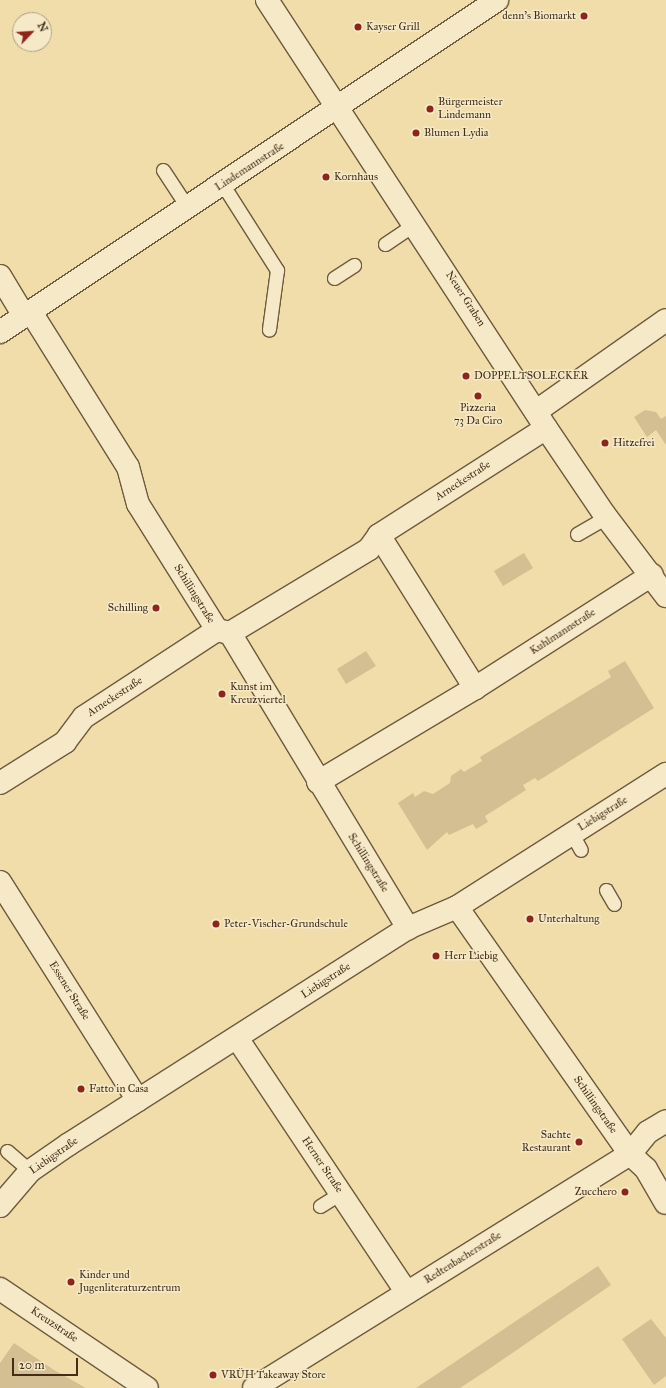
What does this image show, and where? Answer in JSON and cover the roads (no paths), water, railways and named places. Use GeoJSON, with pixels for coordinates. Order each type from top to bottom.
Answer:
{"type":"FeatureCollection","features":[{"type":"Feature","properties":{"kind":"street","name":"Neuer Graben"},"geometry":{"type":"LineString","coordinates":[[267,0],[606,517],[652,575],[666,596]]}},
{"type":"Feature","properties":{"kind":"street","name":"Lindemannstraße"},"geometry":{"type":"LineString","coordinates":[[0,332],[339,108],[498,0]]}},
{"type":"Feature","properties":{"kind":"street","name":"Schillingstraße"},"geometry":{"type":"LineString","coordinates":[[0,276],[28,314],[128,467],[138,504],[223,631],[408,928]]}},
{"type":"Feature","properties":{"kind":"street","name":"Arneckestraße"},"geometry":{"type":"LineString","coordinates":[[0,783],[65,742],[84,717],[223,631],[368,549],[380,535],[542,419],[666,320]]}},
{"type":"Feature","properties":{"kind":"street"},"geometry":{"type":"LineString","coordinates":[[380,535],[475,688]]}},
{"type":"Feature","properties":{"kind":"street","name":"Kuhlmannstraße"},"geometry":{"type":"LineString","coordinates":[[318,782],[475,688],[652,575]]}},
{"type":"Feature","properties":{"kind":"street","name":"Liebigstraße"},"geometry":{"type":"LineString","coordinates":[[0,1206],[30,1171],[138,1100],[408,928],[457,907],[577,842],[666,774]]}},
{"type":"Feature","properties":{"kind":"street","name":"Essener Straße"},"geometry":{"type":"LineString","coordinates":[[0,882],[138,1100]]}},
{"type":"Feature","properties":{"kind":"street","name":"Schillingstraße"},"geometry":{"type":"LineString","coordinates":[[457,907],[630,1154],[646,1169],[666,1203]]}},
{"type":"Feature","properties":{"kind":"street","name":"Herner Straße"},"geometry":{"type":"LineString","coordinates":[[237,1038],[407,1293]]}},
{"type":"Feature","properties":{"kind":"street","name":"Redtenbacherstraße"},"geometry":{"type":"LineString","coordinates":[[254,1388],[630,1154],[648,1132],[666,1120]]}},
{"type":"Feature","properties":{"kind":"street","name":"Kreuzstraße"},"geometry":{"type":"LineString","coordinates":[[0,1289],[147,1388]]}},
{"type":"Feature","properties":{"kind":"lane"},"geometry":{"type":"LineString","coordinates":[[163,170],[188,208]]}},
{"type":"Feature","properties":{"kind":"lane"},"geometry":{"type":"LineString","coordinates":[[223,185],[277,270],[269,329]]}},
{"type":"Feature","properties":{"kind":"lane"},"geometry":{"type":"LineString","coordinates":[[385,244],[415,224]]}},
{"type":"Feature","properties":{"kind":"lane"},"geometry":{"type":"LineString","coordinates":[[334,278],[354,265]]}},
{"type":"Feature","properties":{"kind":"lane"},"geometry":{"type":"LineString","coordinates":[[578,534],[606,517]]}},
{"type":"Feature","properties":{"kind":"lane"},"geometry":{"type":"LineString","coordinates":[[606,890],[614,904]]}},
{"type":"Feature","properties":{"kind":"lane"},"geometry":{"type":"LineString","coordinates":[[7,1151],[30,1171]]}},
{"type":"Feature","properties":{"kind":"lane"},"geometry":{"type":"LineString","coordinates":[[320,1206],[341,1193]]}},
{"type":"Feature","properties":{"kind":"place","name":"denn's Biomarkt"},"geometry":{"type":"Point","coordinates":[584,16]}},
{"type":"Feature","properties":{"kind":"place","name":"Kayser Grill"},"geometry":{"type":"Point","coordinates":[358,27]}},
{"type":"Feature","properties":{"kind":"place","name":"Bürgermeister Lindemann"},"geometry":{"type":"Point","coordinates":[430,109]}},
{"type":"Feature","properties":{"kind":"place","name":"Blumen Lydia"},"geometry":{"type":"Point","coordinates":[416,133]}},
{"type":"Feature","properties":{"kind":"place","name":"Kornhaus"},"geometry":{"type":"Point","coordinates":[326,177]}},
{"type":"Feature","properties":{"kind":"place","name":"DOPPELTSOLECKER"},"geometry":{"type":"Point","coordinates":[466,376]}},
{"type":"Feature","properties":{"kind":"place","name":"Pizzeria 73 Da Ciro"},"geometry":{"type":"Point","coordinates":[478,396]}},
{"type":"Feature","properties":{"kind":"place","name":"Hitzefrei"},"geometry":{"type":"Point","coordinates":[605,443]}},
{"type":"Feature","properties":{"kind":"place","name":"Schilling"},"geometry":{"type":"Point","coordinates":[156,608]}},
{"type":"Feature","properties":{"kind":"place","name":"Kunst im Kreuzviertel"},"geometry":{"type":"Point","coordinates":[222,694]}},
{"type":"Feature","properties":{"kind":"place","name":"Unterhaltung"},"geometry":{"type":"Point","coordinates":[530,919]}},
{"type":"Feature","properties":{"kind":"place","name":"Peter-Vischer-Grundschule"},"geometry":{"type":"Point","coordinates":[216,924]}},
{"type":"Feature","properties":{"kind":"place","name":"Herr Liebig"},"geometry":{"type":"Point","coordinates":[436,956]}},
{"type":"Feature","properties":{"kind":"place","name":"Fatto in Casa"},"geometry":{"type":"Point","coordinates":[81,1089]}},
{"type":"Feature","properties":{"kind":"place","name":"Sachte Restaurant"},"geometry":{"type":"Point","coordinates":[579,1142]}},
{"type":"Feature","properties":{"kind":"place","name":"Zucchero"},"geometry":{"type":"Point","coordinates":[625,1192]}},
{"type":"Feature","properties":{"kind":"place","name":"Kinder und Jugenliteraturzentrum"},"geometry":{"type":"Point","coordinates":[71,1282]}},
{"type":"Feature","properties":{"kind":"place","name":"VRÜH Takeaway Store"},"geometry":{"type":"Point","coordinates":[213,1375]}}]}
